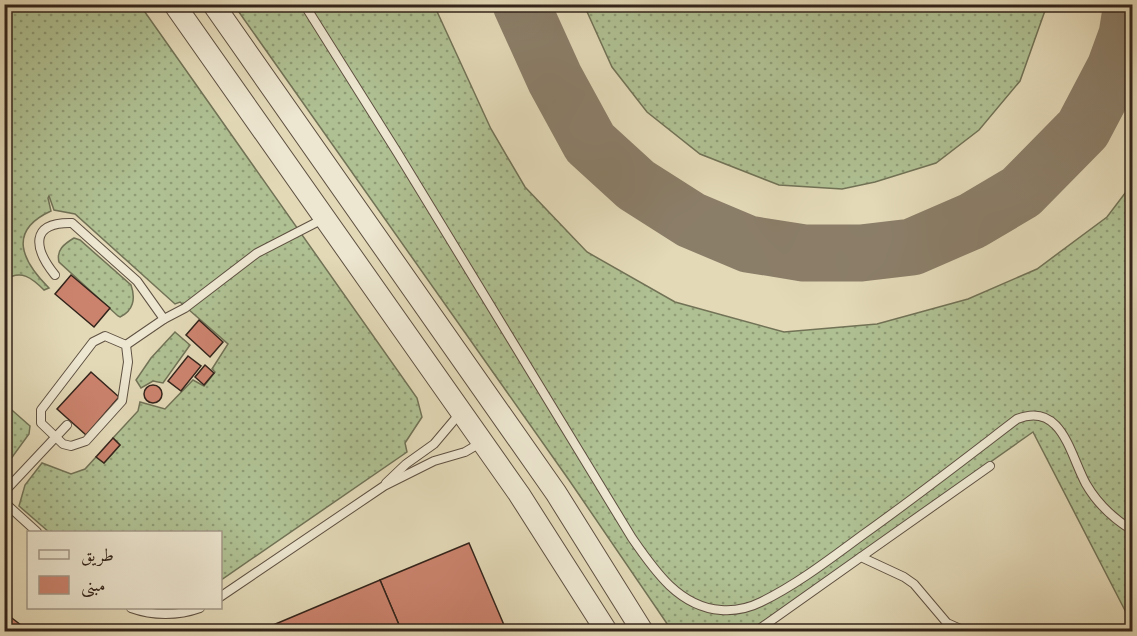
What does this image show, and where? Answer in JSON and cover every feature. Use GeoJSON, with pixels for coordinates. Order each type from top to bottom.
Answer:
{"type":"FeatureCollection","features":[{"type":"Feature","properties":{"kind":"street"},"geometry":{"type":"LineString","coordinates":[[174,4],[462,412],[555,547],[607,632]]}},
{"type":"Feature","properties":{"kind":"street"},"geometry":{"type":"LineString","coordinates":[[213,4],[573,519],[643,632]]}},
{"type":"Feature","properties":{"kind":"street"},"geometry":{"type":"LineString","coordinates":[[462,412],[486,394]]}},
{"type":"Feature","properties":{"kind":"street"},"geometry":{"type":"LineString","coordinates":[[482,442],[507,424]]}},
{"type":"Feature","properties":{"kind":"lane"},"geometry":{"type":"LineString","coordinates":[[304,4],[632,538],[653,567],[674,590],[685,598],[696,604],[722,610],[760,602],[828,560],[905,505],[1017,419],[1025,416],[1042,416],[1057,425],[1086,484],[1097,500],[1132,530]]}},
{"type":"Feature","properties":{"kind":"lane"},"geometry":{"type":"LineString","coordinates":[[126,345],[164,319],[185,308],[257,253],[325,218]]}},
{"type":"Feature","properties":{"kind":"lane"},"geometry":{"type":"LineString","coordinates":[[55,275],[39,250],[40,236],[46,228],[59,222],[72,223],[137,281],[164,319]]}},
{"type":"Feature","properties":{"kind":"lane"},"geometry":{"type":"LineString","coordinates":[[105,336],[126,345],[128,362],[122,401],[86,441],[79,445],[63,444],[41,423],[41,410],[93,342],[105,336]]}},
{"type":"Feature","properties":{"kind":"lane"},"geometry":{"type":"LineString","coordinates":[[384,486],[401,468],[435,444],[462,412]]}},
{"type":"Feature","properties":{"kind":"lane"},"geometry":{"type":"LineString","coordinates":[[4,492],[67,425]]}},
{"type":"Feature","properties":{"kind":"lane"},"geometry":{"type":"LineString","coordinates":[[222,596],[384,486],[434,461],[465,452],[482,442]]}},
{"type":"Feature","properties":{"kind":"lane"},"geometry":{"type":"LineString","coordinates":[[755,632],[990,466]]}},
{"type":"Feature","properties":{"kind":"lane"},"geometry":{"type":"LineString","coordinates":[[4,502],[37,531]]}},
{"type":"Feature","properties":{"kind":"lane"},"geometry":{"type":"LineString","coordinates":[[861,557],[914,584],[947,623],[967,632]]}},
{"type":"Feature","properties":{"kind":"lane"},"geometry":{"type":"LineString","coordinates":[[135,609],[166,614],[197,609]]}},
{"type":"Feature","properties":{"kind":"green space"},"geometry":{"type":"Polygon","coordinates":[[[5,5],[140,5],[417,398],[422,417],[405,443],[407,452],[222,579],[222,531],[48,531],[19,506],[25,485],[42,463],[71,474],[85,469],[96,457],[104,463],[120,445],[113,438],[138,411],[140,402],[165,409],[193,380],[204,386],[215,372],[212,369],[228,344],[180,302],[175,304],[75,214],[54,210],[49,196],[51,211],[37,219],[28,228],[23,247],[32,267],[49,288],[44,290],[31,279],[21,275],[5,280],[5,5]]]}},
{"type":"Feature","properties":{"kind":"green space"},"geometry":{"type":"Polygon","coordinates":[[[234,5],[434,5],[491,129],[525,187],[587,252],[675,302],[784,332],[877,324],[968,299],[1037,269],[1107,217],[1132,184],[1132,624],[1033,432],[750,631],[672,631],[569,480],[234,5]]]}},
{"type":"Feature","properties":{"kind":"green space"},"geometry":{"type":"Polygon","coordinates":[[[584,5],[1047,5],[1020,81],[979,130],[936,163],[875,182],[842,189],[779,185],[700,154],[647,112],[612,67],[584,5]]]}},
{"type":"Feature","properties":{"kind":"green space"},"geometry":{"type":"Polygon","coordinates":[[[74,238],[80,240],[131,285],[133,295],[131,308],[120,317],[59,262],[58,258],[62,248],[74,238]]]}},
{"type":"Feature","properties":{"kind":"green space"},"geometry":{"type":"Polygon","coordinates":[[[175,332],[190,345],[163,383],[153,381],[141,388],[136,380],[151,358],[175,332]]]}},
{"type":"Feature","properties":{"kind":"green space"},"geometry":{"type":"Polygon","coordinates":[[[5,404],[30,426],[29,434],[5,467],[5,404]]]}},
{"type":"Feature","properties":{"kind":"building"},"geometry":{"type":"Polygon","coordinates":[[[71,275],[110,308],[94,327],[55,294],[71,275]]]}},
{"type":"Feature","properties":{"kind":"building"},"geometry":{"type":"Polygon","coordinates":[[[199,320],[223,342],[210,357],[186,335],[199,320]]]}},
{"type":"Feature","properties":{"kind":"building"},"geometry":{"type":"Polygon","coordinates":[[[188,356],[201,366],[181,391],[168,381],[188,356]]]}},
{"type":"Feature","properties":{"kind":"building"},"geometry":{"type":"Polygon","coordinates":[[[205,365],[214,373],[204,385],[195,377],[205,365]]]}},
{"type":"Feature","properties":{"kind":"building"},"geometry":{"type":"Polygon","coordinates":[[[91,372],[119,397],[86,435],[57,409],[91,372]]]}},
{"type":"Feature","properties":{"kind":"building"},"geometry":{"type":"Polygon","coordinates":[[[153,385],[159,388],[162,394],[159,400],[153,403],[147,400],[144,394],[147,388],[153,385]]]}},
{"type":"Feature","properties":{"kind":"building"},"geometry":{"type":"Polygon","coordinates":[[[113,438],[120,445],[104,463],[96,457],[113,438]]]}},
{"type":"Feature","properties":{"kind":"building"},"geometry":{"type":"Polygon","coordinates":[[[469,543],[507,632],[402,632],[380,580],[469,543]]]}},
{"type":"Feature","properties":{"kind":"building"},"geometry":{"type":"Polygon","coordinates":[[[380,580],[402,632],[267,632],[266,628],[380,580]]]}},
{"type":"Feature","properties":{"kind":"building"},"geometry":{"type":"Polygon","coordinates":[[[4,612],[30,632],[4,632],[4,612]]]}},
{"type":"Feature","properties":{"kind":"taxiway"},"geometry":{"type":"LineString","coordinates":[[521,4],[555,79],[590,143],[636,185],[691,220],[748,244],[804,253],[861,253],[912,247],[972,221],[1021,192],[1083,129],[1115,68],[1127,35],[1132,4]]}}]}
